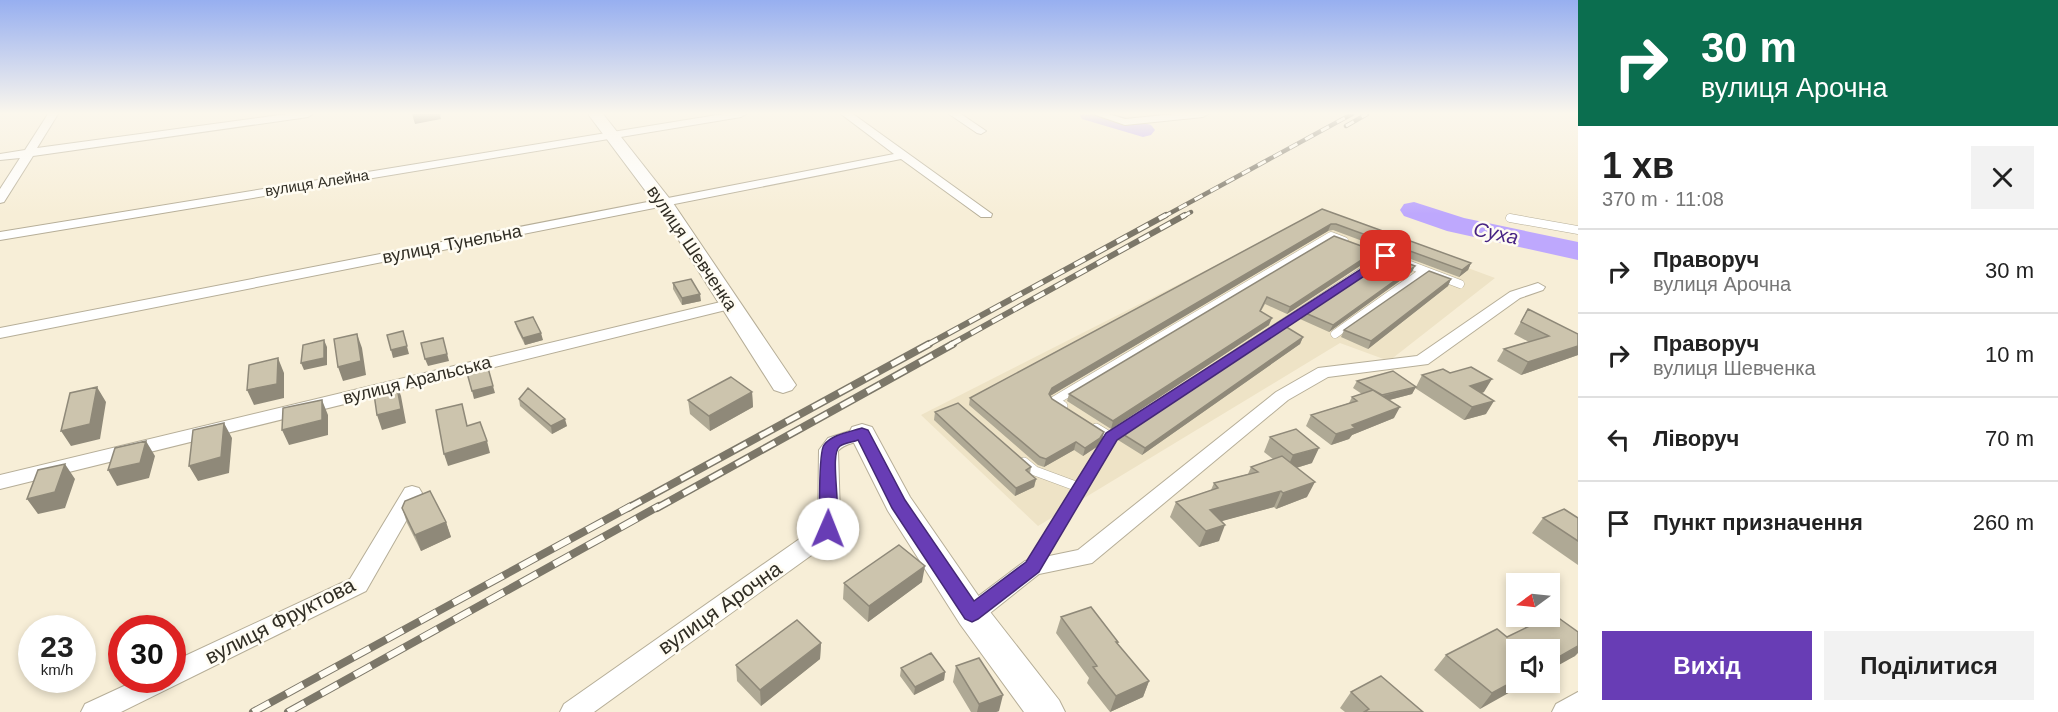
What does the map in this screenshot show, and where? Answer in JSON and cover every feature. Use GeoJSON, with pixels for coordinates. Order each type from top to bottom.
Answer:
{"type":"FeatureCollection","features":[{"type":"Feature","properties":{"kind":"street"},"geometry":{"type":"LineString","coordinates":[[0,199],[31,147]]}},
{"type":"Feature","properties":{"kind":"street"},"geometry":{"type":"LineString","coordinates":[[0,157],[69,147]]}},
{"type":"Feature","properties":{"kind":"street","name":"вулиця Алейна"},"geometry":{"type":"LineString","coordinates":[[0,236],[532,147]]}},
{"type":"Feature","properties":{"kind":"street","name":"вулиця Шевченка"},"geometry":{"type":"LineString","coordinates":[[621,147],[664,203],[783,386]]}},
{"type":"Feature","properties":{"kind":"street"},"geometry":{"type":"LineString","coordinates":[[893,147],[986,214]]}},
{"type":"Feature","properties":{"kind":"street","name":"вулиця Тунельна"},"geometry":{"type":"LineString","coordinates":[[0,333],[904,155]]}},
{"type":"Feature","properties":{"kind":"street"},"geometry":{"type":"LineString","coordinates":[[972,614],[1033,567],[1084,557],[1282,396],[1324,372],[1422,360],[1515,295],[1538,287]]}},
{"type":"Feature","properties":{"kind":"street","name":"вулиця Аральська"},"geometry":{"type":"LineString","coordinates":[[0,482],[729,305]]}},
{"type":"Feature","properties":{"kind":"street"},"geometry":{"type":"LineString","coordinates":[[862,433],[898,503],[972,614],[1046,712]]}},
{"type":"Feature","properties":{"kind":"street","name":"вулиця Арочна"},"geometry":{"type":"LineString","coordinates":[[573,712],[812,543],[828,529],[830,515],[829,449],[835,442],[862,433]]}},
{"type":"Feature","properties":{"kind":"street","name":"вулиця Фруктова"},"geometry":{"type":"LineString","coordinates":[[186,667],[358,585],[412,493]]}},
{"type":"Feature","properties":{"kind":"street"},"geometry":{"type":"LineString","coordinates":[[94,712],[134,693]]}},
{"type":"Feature","properties":{"kind":"street"},"geometry":{"type":"LineString","coordinates":[[1566,712],[1578,704]]}},
{"type":"Feature","properties":{"kind":"lane"},"geometry":{"type":"LineString","coordinates":[[1510,218],[1578,230]]}},
{"type":"Feature","properties":{"kind":"lane"},"geometry":{"type":"LineString","coordinates":[[1073,413],[1054,401],[1331,236],[1460,284]]}},
{"type":"Feature","properties":{"kind":"lane"},"geometry":{"type":"LineString","coordinates":[[1033,567],[1111,437],[1386,256]]}},
{"type":"Feature","properties":{"kind":"lane"},"geometry":{"type":"LineString","coordinates":[[1335,334],[1424,271]]}},
{"type":"Feature","properties":{"kind":"lane"},"geometry":{"type":"LineString","coordinates":[[1092,425],[1111,437]]}},
{"type":"Feature","properties":{"kind":"lane"},"geometry":{"type":"LineString","coordinates":[[1017,455],[1035,471],[1081,488]]}},
{"type":"Feature","properties":{"kind":"shaded area"},"geometry":{"type":"Polygon","coordinates":[[[1319,213],[1495,278],[1389,361],[1340,343],[1038,526],[921,415],[1319,213]]]}},
{"type":"Feature","properties":{"kind":"building"},"geometry":{"type":"Polygon","coordinates":[[[1322,209],[1471,263],[1462,270],[1331,224],[1052,388],[1049,394],[1052,399],[1104,432],[1100,438],[1085,448],[1076,442],[1046,459],[1040,457],[970,398],[1322,209]]]}},
{"type":"Feature","properties":{"kind":"building"},"geometry":{"type":"Polygon","coordinates":[[[1334,236],[1375,251],[1290,307],[1267,297],[1260,311],[1272,318],[1113,421],[1069,394],[1334,236]]]}},
{"type":"Feature","properties":{"kind":"building"},"geometry":{"type":"Polygon","coordinates":[[[1389,256],[1415,266],[1333,325],[1303,312],[1389,256]]]}},
{"type":"Feature","properties":{"kind":"building"},"geometry":{"type":"Polygon","coordinates":[[[1429,271],[1451,279],[1371,341],[1344,330],[1429,271]]]}},
{"type":"Feature","properties":{"kind":"building"},"geometry":{"type":"Polygon","coordinates":[[[691,279],[700,294],[682,298],[673,283],[691,279]]]}},
{"type":"Feature","properties":{"kind":"building"},"geometry":{"type":"Polygon","coordinates":[[[1528,309],[1578,334],[1578,346],[1528,362],[1504,349],[1549,336],[1521,322],[1528,309]]]}},
{"type":"Feature","properties":{"kind":"building"},"geometry":{"type":"Polygon","coordinates":[[[533,317],[541,333],[523,338],[515,322],[533,317]]]}},
{"type":"Feature","properties":{"kind":"building"},"geometry":{"type":"Polygon","coordinates":[[[1283,325],[1303,337],[1145,448],[1121,433],[1283,325]]]}},
{"type":"Feature","properties":{"kind":"building"},"geometry":{"type":"Polygon","coordinates":[[[403,331],[407,346],[391,350],[387,335],[403,331]]]}},
{"type":"Feature","properties":{"kind":"building"},"geometry":{"type":"Polygon","coordinates":[[[357,334],[361,361],[338,367],[334,339],[357,334]]]}},
{"type":"Feature","properties":{"kind":"building"},"geometry":{"type":"Polygon","coordinates":[[[443,338],[447,354],[425,359],[421,343],[443,338]]]}},
{"type":"Feature","properties":{"kind":"building"},"geometry":{"type":"Polygon","coordinates":[[[324,340],[324,358],[301,363],[303,345],[324,340]]]}},
{"type":"Feature","properties":{"kind":"building"},"geometry":{"type":"Polygon","coordinates":[[[278,358],[277,384],[247,390],[249,365],[278,358]]]}},
{"type":"Feature","properties":{"kind":"building"},"geometry":{"type":"Polygon","coordinates":[[[1471,367],[1492,379],[1470,386],[1494,401],[1472,407],[1422,375],[1443,369],[1450,373],[1471,367]]]}},
{"type":"Feature","properties":{"kind":"building"},"geometry":{"type":"Polygon","coordinates":[[[488,368],[493,386],[472,391],[467,373],[488,368]]]}},
{"type":"Feature","properties":{"kind":"building"},"geometry":{"type":"Polygon","coordinates":[[[1393,371],[1416,387],[1382,395],[1357,381],[1393,371]]]}},
{"type":"Feature","properties":{"kind":"building"},"geometry":{"type":"Polygon","coordinates":[[[731,377],[752,392],[709,416],[688,400],[731,377]]]}},
{"type":"Feature","properties":{"kind":"building"},"geometry":{"type":"Polygon","coordinates":[[[396,382],[401,409],[377,415],[373,387],[396,382]]]}},
{"type":"Feature","properties":{"kind":"building"},"geometry":{"type":"Polygon","coordinates":[[[97,387],[90,424],[61,431],[70,393],[97,387]]]}},
{"type":"Feature","properties":{"kind":"building"},"geometry":{"type":"Polygon","coordinates":[[[528,388],[565,419],[551,426],[519,399],[528,388]]]}},
{"type":"Feature","properties":{"kind":"building"},"geometry":{"type":"Polygon","coordinates":[[[1373,390],[1400,407],[1352,425],[1355,428],[1336,434],[1311,415],[1357,401],[1352,397],[1373,390]]]}},
{"type":"Feature","properties":{"kind":"building"},"geometry":{"type":"Polygon","coordinates":[[[322,400],[322,420],[282,430],[283,408],[322,400]]]}},
{"type":"Feature","properties":{"kind":"building"},"geometry":{"type":"Polygon","coordinates":[[[958,403],[1031,467],[1026,470],[1036,479],[1016,488],[935,412],[958,403]]]}},
{"type":"Feature","properties":{"kind":"building"},"geometry":{"type":"Polygon","coordinates":[[[462,404],[467,426],[480,422],[487,441],[444,454],[436,410],[462,404]]]}},
{"type":"Feature","properties":{"kind":"building"},"geometry":{"type":"Polygon","coordinates":[[[224,423],[221,457],[189,466],[193,430],[224,423]]]}},
{"type":"Feature","properties":{"kind":"building"},"geometry":{"type":"Polygon","coordinates":[[[1296,429],[1319,448],[1293,455],[1270,437],[1296,429]]]}},
{"type":"Feature","properties":{"kind":"building"},"geometry":{"type":"Polygon","coordinates":[[[146,441],[140,463],[108,470],[115,448],[146,441]]]}},
{"type":"Feature","properties":{"kind":"building"},"geometry":{"type":"Polygon","coordinates":[[[1282,456],[1315,482],[1283,493],[1281,491],[1210,510],[1225,525],[1206,531],[1176,502],[1218,488],[1214,483],[1258,472],[1251,467],[1282,456]]]}},
{"type":"Feature","properties":{"kind":"building"},"geometry":{"type":"Polygon","coordinates":[[[65,464],[55,492],[27,499],[38,470],[65,464]]]}},
{"type":"Feature","properties":{"kind":"building"},"geometry":{"type":"Polygon","coordinates":[[[430,491],[446,522],[415,535],[402,508],[405,501],[430,491]]]}},
{"type":"Feature","properties":{"kind":"building"},"geometry":{"type":"Polygon","coordinates":[[[1564,509],[1578,518],[1578,541],[1543,518],[1564,509]]]}},
{"type":"Feature","properties":{"kind":"building"},"geometry":{"type":"Polygon","coordinates":[[[899,545],[925,566],[869,606],[844,583],[899,545]]]}},
{"type":"Feature","properties":{"kind":"building"},"geometry":{"type":"Polygon","coordinates":[[[1091,607],[1118,642],[1116,642],[1149,681],[1116,696],[1093,667],[1097,666],[1061,617],[1091,607]]]}},
{"type":"Feature","properties":{"kind":"building"},"geometry":{"type":"Polygon","coordinates":[[[1560,619],[1578,632],[1578,646],[1560,656],[1560,639],[1506,639],[1506,685],[1492,693],[1446,655],[1497,629],[1507,637],[1527,627],[1560,627],[1560,619]]]}},
{"type":"Feature","properties":{"kind":"building"},"geometry":{"type":"Polygon","coordinates":[[[797,620],[821,643],[760,690],[736,665],[797,620]]]}},
{"type":"Feature","properties":{"kind":"building"},"geometry":{"type":"Polygon","coordinates":[[[931,653],[945,672],[915,687],[901,668],[931,653]]]}},
{"type":"Feature","properties":{"kind":"building"},"geometry":{"type":"Polygon","coordinates":[[[979,658],[1003,695],[979,704],[956,666],[979,658]]]}},
{"type":"Feature","properties":{"kind":"building"},"geometry":{"type":"Polygon","coordinates":[[[1381,676],[1423,712],[1364,712],[1369,709],[1351,692],[1381,676]]]}},
{"type":"Feature","properties":{"kind":"waterway","name":"Суха"},"geometry":{"type":"LineString","coordinates":[[1414,210],[1457,225],[1578,251]]}},
{"type":"Feature","properties":{"kind":"railway"},"geometry":{"type":"LineString","coordinates":[[1163,217],[1291,147]]}},
{"type":"Feature","properties":{"kind":"railway"},"geometry":{"type":"LineString","coordinates":[[1182,217],[1191,212]]}},
{"type":"Feature","properties":{"kind":"railway"},"geometry":{"type":"LineString","coordinates":[[927,345],[1166,215]]}},
{"type":"Feature","properties":{"kind":"railway"},"geometry":{"type":"LineString","coordinates":[[950,345],[1185,215]]}},
{"type":"Feature","properties":{"kind":"railway"},"geometry":{"type":"LineString","coordinates":[[628,508],[929,344]]}},
{"type":"Feature","properties":{"kind":"railway"},"geometry":{"type":"LineString","coordinates":[[657,508],[953,344]]}},
{"type":"Feature","properties":{"kind":"railway"},"geometry":{"type":"LineString","coordinates":[[253,712],[631,506]]}},
{"type":"Feature","properties":{"kind":"railway"},"geometry":{"type":"LineString","coordinates":[[288,712],[659,506]]}},
{"type":"Feature","properties":{"kind":"route"},"geometry":{"type":"LineString","coordinates":[[828,529],[830,515],[827,459],[829,449],[835,442],[862,433],[898,503],[972,614],[1033,567],[1111,437],[1386,256]]}}]}
